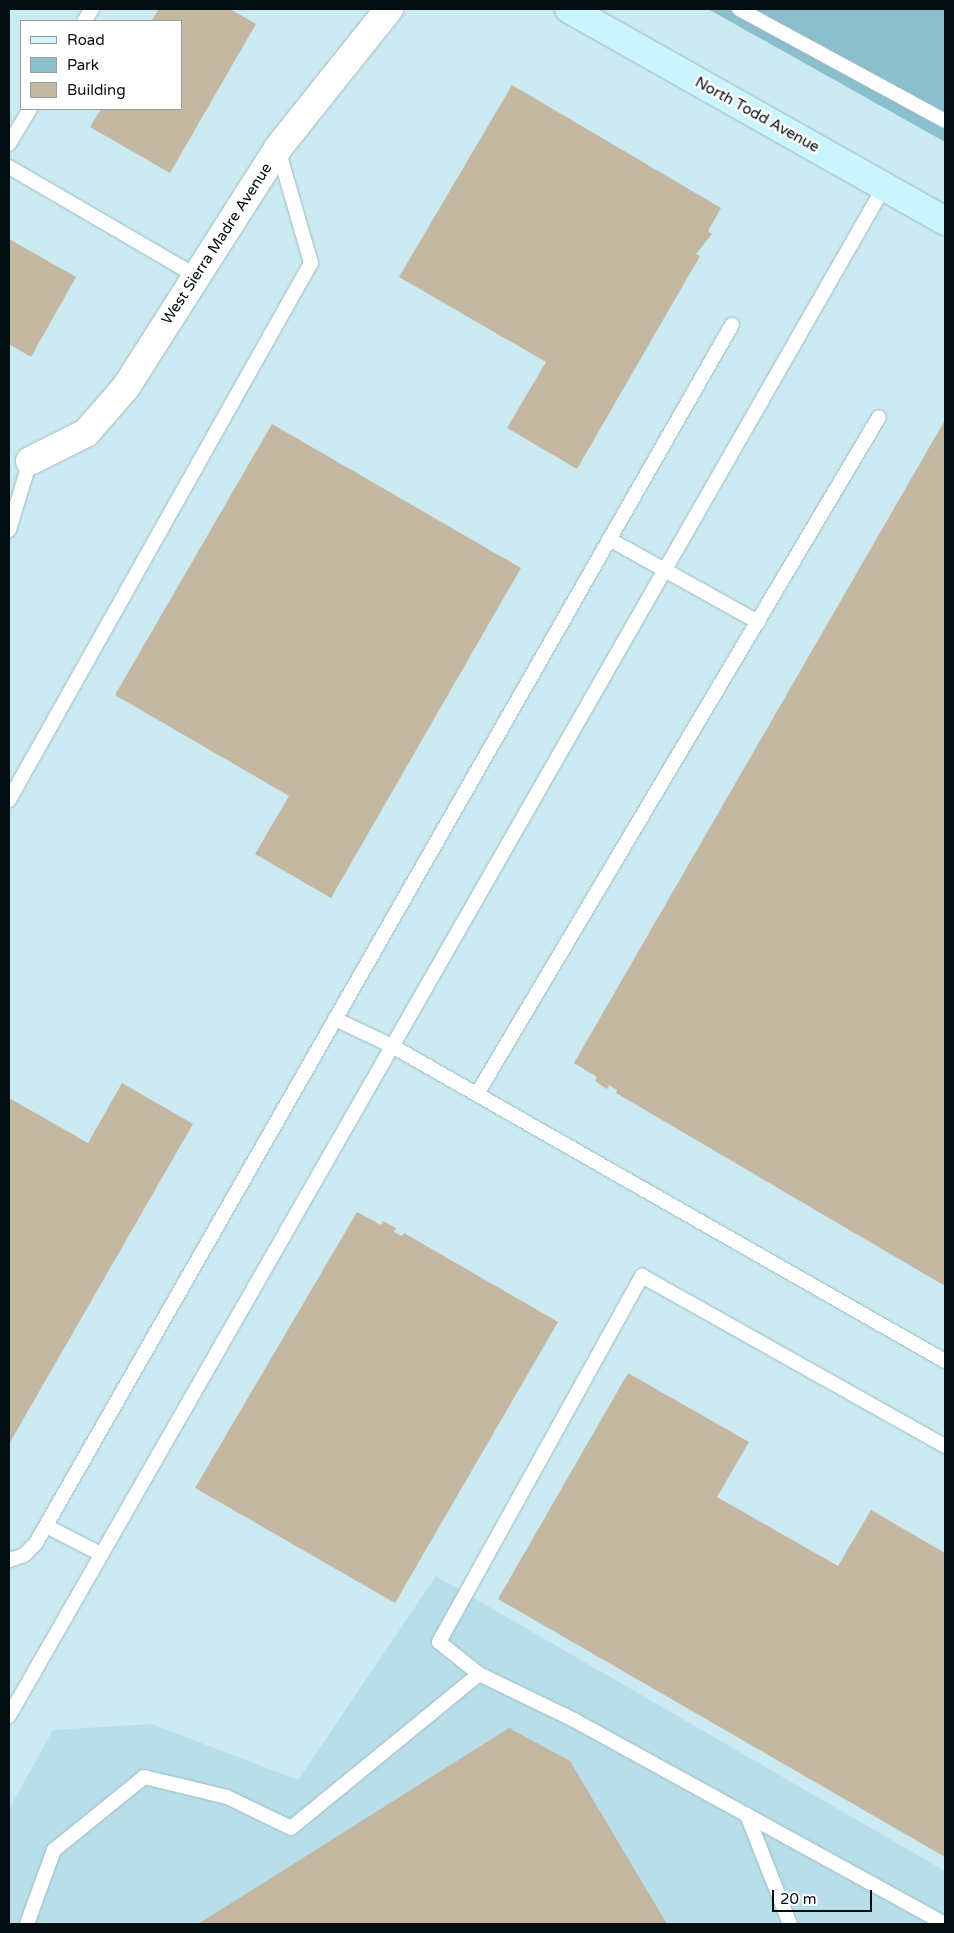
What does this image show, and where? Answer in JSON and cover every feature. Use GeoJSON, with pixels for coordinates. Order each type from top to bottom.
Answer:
{"type":"FeatureCollection","features":[{"type":"Feature","properties":{"kind":"street","name":"West Sierra Madre Avenue"},"geometry":{"type":"LineString","coordinates":[[30,461],[86,433],[126,388],[278,148],[389,9]]}},
{"type":"Feature","properties":{"kind":"street","name":"North Todd Avenue"},"geometry":{"type":"LineString","coordinates":[[570,9],[945,221]]}},
{"type":"Feature","properties":{"kind":"lane"},"geometry":{"type":"LineString","coordinates":[[85,20],[92,9]]}},
{"type":"Feature","properties":{"kind":"lane"},"geometry":{"type":"LineString","coordinates":[[739,9],[945,121]]}},
{"type":"Feature","properties":{"kind":"lane"},"geometry":{"type":"LineString","coordinates":[[9,144],[29,110]]}},
{"type":"Feature","properties":{"kind":"lane"},"geometry":{"type":"LineString","coordinates":[[9,800],[311,262],[278,148]]}},
{"type":"Feature","properties":{"kind":"lane"},"geometry":{"type":"LineString","coordinates":[[9,167],[196,276]]}},
{"type":"Feature","properties":{"kind":"lane"},"geometry":{"type":"LineString","coordinates":[[9,1716],[884,186]]}},
{"type":"Feature","properties":{"kind":"lane"},"geometry":{"type":"LineString","coordinates":[[9,1560],[24,1555],[46,1526],[732,325]]}},
{"type":"Feature","properties":{"kind":"lane"},"geometry":{"type":"LineString","coordinates":[[478,1094],[879,417]]}},
{"type":"Feature","properties":{"kind":"lane"},"geometry":{"type":"LineString","coordinates":[[9,530],[30,461]]}},
{"type":"Feature","properties":{"kind":"lane"},"geometry":{"type":"LineString","coordinates":[[609,539],[664,572],[758,622]]}},
{"type":"Feature","properties":{"kind":"lane"},"geometry":{"type":"LineString","coordinates":[[335,1019],[392,1046],[478,1094],[945,1361]]}},
{"type":"Feature","properties":{"kind":"lane"},"geometry":{"type":"LineString","coordinates":[[945,1446],[642,1276],[439,1642],[478,1674],[574,1720],[945,1924]]}},
{"type":"Feature","properties":{"kind":"lane"},"geometry":{"type":"LineString","coordinates":[[46,1526],[101,1554]]}},
{"type":"Feature","properties":{"kind":"lane"},"geometry":{"type":"LineString","coordinates":[[26,1924],[54,1850],[144,1777],[227,1797],[291,1828],[478,1674]]}},
{"type":"Feature","properties":{"kind":"lane"},"geometry":{"type":"LineString","coordinates":[[748,1815],[790,1924]]}},
{"type":"Feature","properties":{"kind":"shaded area"},"geometry":{"type":"Polygon","coordinates":[[[436,1576],[945,1871],[945,1924],[9,1924],[9,1809],[53,1730],[152,1724],[298,1780],[436,1576]]]}},
{"type":"Feature","properties":{"kind":"green space"},"geometry":{"type":"Polygon","coordinates":[[[708,9],[945,9],[945,142],[708,9]]]}},
{"type":"Feature","properties":{"kind":"building"},"geometry":{"type":"Polygon","coordinates":[[[159,9],[230,9],[256,24],[170,173],[90,127],[100,110],[182,110],[182,20],[152,20],[159,9]]]}},
{"type":"Feature","properties":{"kind":"building"},"geometry":{"type":"Polygon","coordinates":[[[512,85],[721,208],[708,231],[712,234],[696,254],[700,256],[577,469],[507,428],[546,362],[399,277],[512,85]]]}},
{"type":"Feature","properties":{"kind":"building"},"geometry":{"type":"Polygon","coordinates":[[[9,239],[76,277],[31,357],[9,344],[9,239]]]}},
{"type":"Feature","properties":{"kind":"building"},"geometry":{"type":"Polygon","coordinates":[[[945,420],[945,1286],[616,1093],[617,1090],[609,1085],[607,1089],[595,1081],[597,1077],[574,1063],[945,420]]]}},
{"type":"Feature","properties":{"kind":"building"},"geometry":{"type":"Polygon","coordinates":[[[272,424],[521,568],[331,898],[255,854],[289,796],[115,695],[272,424]]]}},
{"type":"Feature","properties":{"kind":"building"},"geometry":{"type":"Polygon","coordinates":[[[122,1083],[193,1124],[9,1444],[9,1098],[88,1143],[122,1083]]]}},
{"type":"Feature","properties":{"kind":"building"},"geometry":{"type":"Polygon","coordinates":[[[357,1212],[381,1225],[383,1221],[396,1228],[394,1232],[402,1236],[404,1233],[558,1322],[395,1603],[195,1488],[357,1212]]]}},
{"type":"Feature","properties":{"kind":"building"},"geometry":{"type":"Polygon","coordinates":[[[628,1373],[749,1442],[717,1497],[838,1566],[871,1510],[945,1553],[945,1857],[498,1599],[628,1373]]]}},
{"type":"Feature","properties":{"kind":"building"},"geometry":{"type":"Polygon","coordinates":[[[509,1728],[570,1761],[667,1924],[198,1924],[509,1728]]]}}]}
